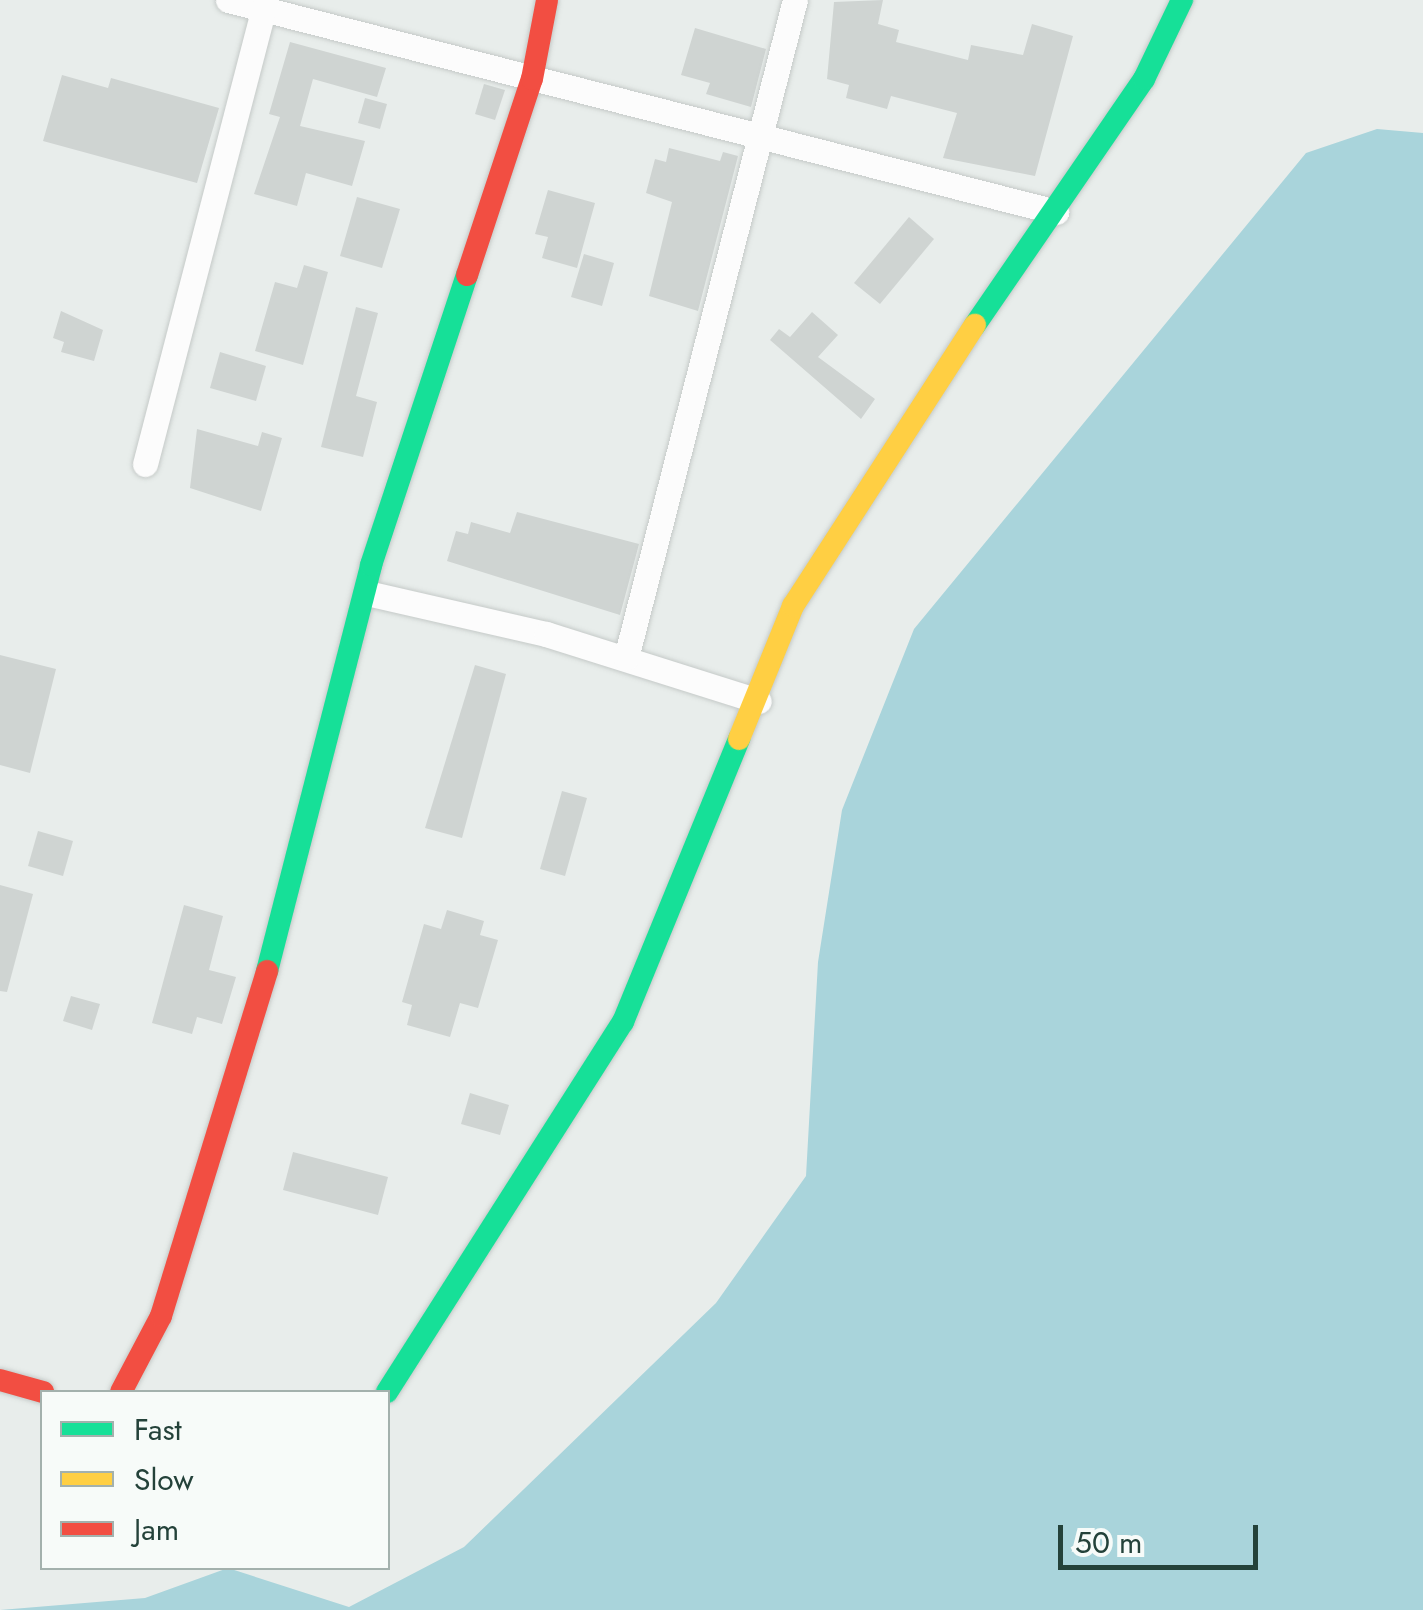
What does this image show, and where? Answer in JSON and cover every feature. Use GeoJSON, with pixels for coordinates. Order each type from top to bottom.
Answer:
{"type":"FeatureCollection","features":[{"type":"Feature","properties":{"kind":"street"},"geometry":{"type":"LineString","coordinates":[[228,0],[265,4],[532,79],[1056,212]]}},
{"type":"Feature","properties":{"kind":"street"},"geometry":{"type":"LineString","coordinates":[[122,1390],[161,1316],[193,1216],[300,861],[367,593],[532,79],[547,0]]}},
{"type":"Feature","properties":{"kind":"street"},"geometry":{"type":"LineString","coordinates":[[626,658],[795,0]]}},
{"type":"Feature","properties":{"kind":"street"},"geometry":{"type":"LineString","coordinates":[[388,1390],[623,1022],[759,701],[793,606],[873,473],[1144,79],[1182,0]]}},
{"type":"Feature","properties":{"kind":"street"},"geometry":{"type":"LineString","coordinates":[[145,464],[265,4]]}},
{"type":"Feature","properties":{"kind":"street"},"geometry":{"type":"LineString","coordinates":[[367,593],[626,658],[759,701]]}},
{"type":"Feature","properties":{"kind":"street"},"geometry":{"type":"LineString","coordinates":[[0,1380],[40,1391]]}},
{"type":"Feature","properties":{"kind":"water"},"geometry":{"type":"Polygon","coordinates":[[[1377,129],[1423,133],[1423,1610],[0,1610],[145,1598],[222,1570],[234,1570],[349,1607],[464,1547],[716,1303],[806,1176],[818,962],[842,810],[914,629],[1306,153],[1377,129]]]}},
{"type":"Feature","properties":{"kind":"building"},"geometry":{"type":"Polygon","coordinates":[[[883,0],[878,24],[899,30],[896,42],[968,60],[971,45],[1023,55],[1032,24],[1073,36],[1035,176],[943,158],[957,113],[891,96],[887,109],[846,98],[849,85],[827,79],[834,2],[883,0]]]}},
{"type":"Feature","properties":{"kind":"building"},"geometry":{"type":"Polygon","coordinates":[[[695,28],[766,49],[751,107],[706,94],[710,83],[681,75],[695,28]]]}},
{"type":"Feature","properties":{"kind":"building"},"geometry":{"type":"Polygon","coordinates":[[[290,42],[386,68],[377,97],[313,79],[300,126],[365,141],[352,186],[306,173],[297,206],[254,194],[280,117],[269,114],[290,42]]]}},
{"type":"Feature","properties":{"kind":"building"},"geometry":{"type":"Polygon","coordinates":[[[62,75],[108,88],[111,78],[219,108],[197,183],[43,141],[62,75]]]}},
{"type":"Feature","properties":{"kind":"building"},"geometry":{"type":"Polygon","coordinates":[[[484,84],[505,90],[495,120],[475,114],[484,84]]]}},
{"type":"Feature","properties":{"kind":"building"},"geometry":{"type":"Polygon","coordinates":[[[365,98],[387,104],[380,129],[358,123],[365,98]]]}},
{"type":"Feature","properties":{"kind":"building"},"geometry":{"type":"Polygon","coordinates":[[[669,148],[720,161],[723,152],[738,156],[698,311],[649,296],[672,202],[646,193],[655,159],[666,162],[669,148]]]}},
{"type":"Feature","properties":{"kind":"building"},"geometry":{"type":"Polygon","coordinates":[[[548,190],[595,203],[577,268],[542,258],[548,237],[535,234],[548,190]]]}},
{"type":"Feature","properties":{"kind":"building"},"geometry":{"type":"Polygon","coordinates":[[[357,197],[400,209],[382,268],[340,256],[357,197]]]}},
{"type":"Feature","properties":{"kind":"building"},"geometry":{"type":"Polygon","coordinates":[[[909,217],[934,239],[880,304],[854,283],[909,217]]]}},
{"type":"Feature","properties":{"kind":"building"},"geometry":{"type":"Polygon","coordinates":[[[584,254],[614,263],[602,306],[571,297],[584,254]]]}},
{"type":"Feature","properties":{"kind":"building"},"geometry":{"type":"Polygon","coordinates":[[[304,265],[328,272],[303,365],[255,351],[275,282],[297,288],[304,265]]]}},
{"type":"Feature","properties":{"kind":"building"},"geometry":{"type":"Polygon","coordinates":[[[356,307],[378,313],[356,396],[377,402],[363,457],[321,447],[356,307]]]}},
{"type":"Feature","properties":{"kind":"building"},"geometry":{"type":"Polygon","coordinates":[[[61,311],[103,330],[94,361],[61,352],[64,342],[53,338],[61,311]]]}},
{"type":"Feature","properties":{"kind":"building"},"geometry":{"type":"Polygon","coordinates":[[[812,312],[838,335],[818,357],[875,399],[861,419],[770,340],[779,329],[790,337],[812,312]]]}},
{"type":"Feature","properties":{"kind":"building"},"geometry":{"type":"Polygon","coordinates":[[[220,352],[266,366],[256,401],[210,388],[220,352]]]}},
{"type":"Feature","properties":{"kind":"building"},"geometry":{"type":"Polygon","coordinates":[[[197,429],[258,446],[262,432],[282,438],[261,511],[190,488],[197,429]]]}},
{"type":"Feature","properties":{"kind":"building"},"geometry":{"type":"Polygon","coordinates":[[[517,512],[639,544],[620,615],[447,561],[456,531],[468,534],[471,522],[510,533],[517,512]]]}},
{"type":"Feature","properties":{"kind":"building"},"geometry":{"type":"Polygon","coordinates":[[[0,655],[56,669],[30,773],[0,765],[0,655]]]}},
{"type":"Feature","properties":{"kind":"building"},"geometry":{"type":"Polygon","coordinates":[[[475,665],[506,674],[462,838],[425,828],[475,665]]]}},
{"type":"Feature","properties":{"kind":"building"},"geometry":{"type":"Polygon","coordinates":[[[562,791],[587,798],[565,876],[540,869],[562,791]]]}},
{"type":"Feature","properties":{"kind":"building"},"geometry":{"type":"Polygon","coordinates":[[[38,831],[73,841],[63,876],[28,866],[38,831]]]}},
{"type":"Feature","properties":{"kind":"building"},"geometry":{"type":"Polygon","coordinates":[[[0,885],[33,894],[7,992],[0,991],[0,885]]]}},
{"type":"Feature","properties":{"kind":"building"},"geometry":{"type":"Polygon","coordinates":[[[184,905],[223,916],[209,970],[236,977],[222,1024],[197,1017],[192,1034],[152,1023],[184,905]]]}},
{"type":"Feature","properties":{"kind":"building"},"geometry":{"type":"Polygon","coordinates":[[[447,910],[484,921],[480,935],[498,940],[478,1008],[460,1003],[450,1037],[407,1025],[412,1005],[402,1002],[424,924],[441,929],[447,910]]]}},
{"type":"Feature","properties":{"kind":"building"},"geometry":{"type":"Polygon","coordinates":[[[71,996],[100,1004],[92,1030],[63,1021],[71,996]]]}},
{"type":"Feature","properties":{"kind":"building"},"geometry":{"type":"Polygon","coordinates":[[[470,1093],[509,1105],[500,1135],[461,1124],[470,1093]]]}},
{"type":"Feature","properties":{"kind":"building"},"geometry":{"type":"Polygon","coordinates":[[[293,1152],[388,1177],[378,1215],[283,1190],[293,1152]]]}},
{"type":"Feature","properties":{"kind":"traffic: fast"},"geometry":{"type":"LineString","coordinates":[[975,325],[1144,79],[1182,0]]}},
{"type":"Feature","properties":{"kind":"traffic: fast"},"geometry":{"type":"LineString","coordinates":[[267,971],[371,565],[467,275]]}},
{"type":"Feature","properties":{"kind":"traffic: fast"},"geometry":{"type":"LineString","coordinates":[[388,1390],[623,1022],[739,739]]}},
{"type":"Feature","properties":{"kind":"traffic: slow"},"geometry":{"type":"LineString","coordinates":[[739,739],[793,606],[975,325]]}},
{"type":"Feature","properties":{"kind":"traffic: jam"},"geometry":{"type":"LineString","coordinates":[[467,275],[532,79],[547,0]]}},
{"type":"Feature","properties":{"kind":"traffic: jam"},"geometry":{"type":"LineString","coordinates":[[122,1390],[161,1316],[267,971]]}},
{"type":"Feature","properties":{"kind":"traffic: jam"},"geometry":{"type":"LineString","coordinates":[[0,1380],[40,1391]]}}]}
